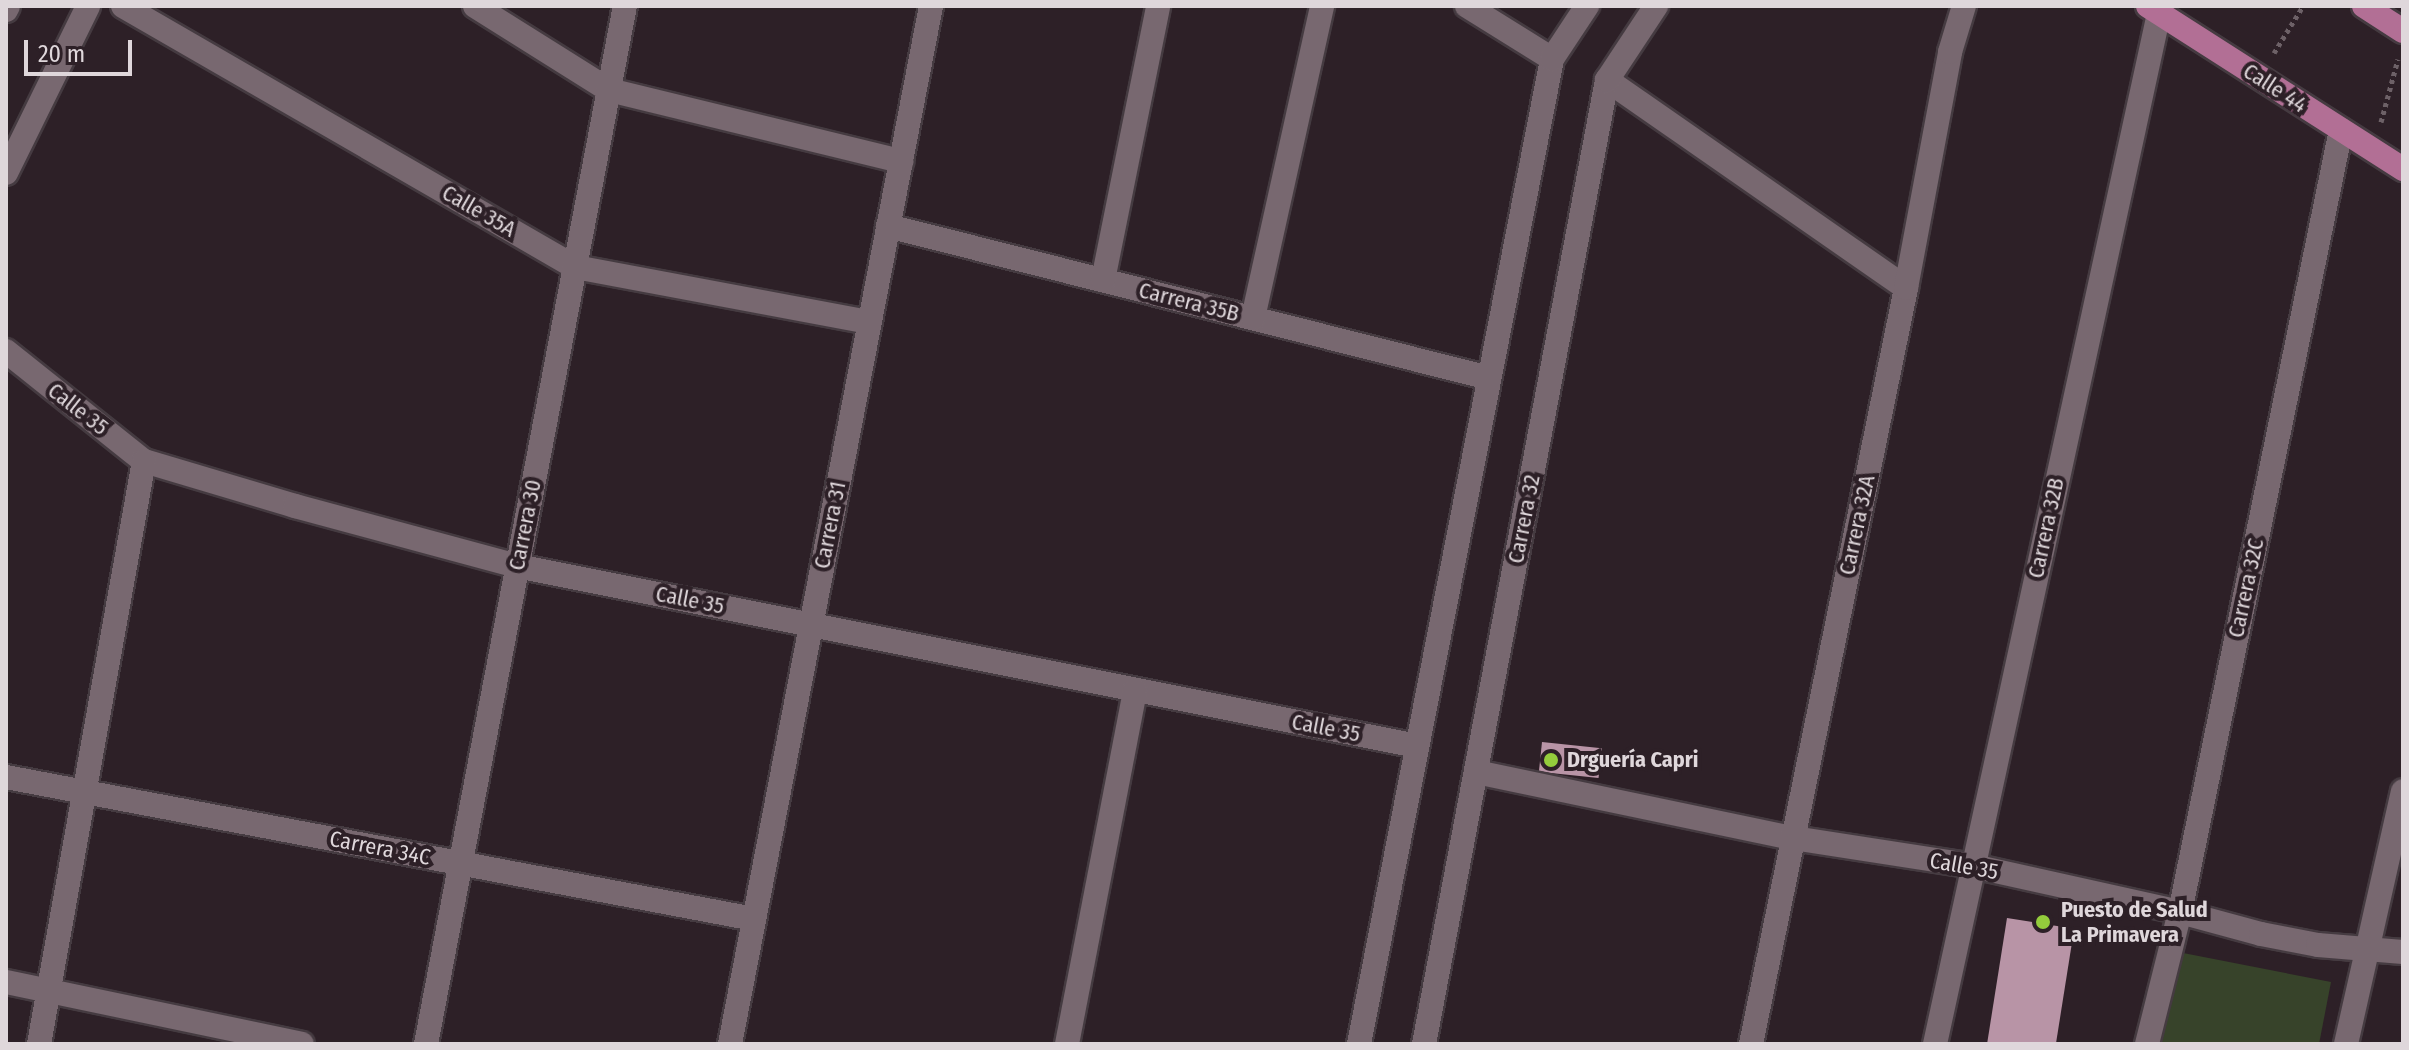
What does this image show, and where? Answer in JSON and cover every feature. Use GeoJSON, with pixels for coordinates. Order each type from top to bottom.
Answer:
{"type":"FeatureCollection","features":[{"type":"Feature","properties":{"kind":"main road"},"geometry":{"type":"LineString","coordinates":[[2364,6],[2403,31]]}},
{"type":"Feature","properties":{"kind":"main road","name":"Calle 44"},"geometry":{"type":"LineString","coordinates":[[2153,10],[2403,169]]}},
{"type":"Feature","properties":{"kind":"street"},"geometry":{"type":"LineString","coordinates":[[6,173],[88,6]]}},
{"type":"Feature","properties":{"kind":"street","name":"Calle 35A"},"geometry":{"type":"LineString","coordinates":[[123,6],[575,267],[869,322]]}},
{"type":"Feature","properties":{"kind":"street"},"geometry":{"type":"LineString","coordinates":[[475,6],[609,90],[901,161]]}},
{"type":"Feature","properties":{"kind":"street","name":"Carrera 30"},"geometry":{"type":"LineString","coordinates":[[426,1044],[625,6]]}},
{"type":"Feature","properties":{"kind":"street","name":"Carrera 31"},"geometry":{"type":"LineString","coordinates":[[730,1044],[931,6]]}},
{"type":"Feature","properties":{"kind":"street"},"geometry":{"type":"LineString","coordinates":[[1103,280],[1158,6]]}},
{"type":"Feature","properties":{"kind":"street"},"geometry":{"type":"LineString","coordinates":[[1253,318],[1322,6]]}},
{"type":"Feature","properties":{"kind":"street"},"geometry":{"type":"LineString","coordinates":[[1467,6],[1552,59]]}},
{"type":"Feature","properties":{"kind":"street"},"geometry":{"type":"LineString","coordinates":[[1359,1044],[1552,59],[1587,6]]}},
{"type":"Feature","properties":{"kind":"street","name":"Carrera 32"},"geometry":{"type":"LineString","coordinates":[[1424,1044],[1607,80],[1656,6]]}},
{"type":"Feature","properties":{"kind":"street","name":"Carrera 32A"},"geometry":{"type":"LineString","coordinates":[[1751,1044],[1906,288],[1950,52],[1964,6]]}},
{"type":"Feature","properties":{"kind":"street","name":"Carrera 32B"},"geometry":{"type":"LineString","coordinates":[[1935,1044],[2153,10]]}},
{"type":"Feature","properties":{"kind":"street"},"geometry":{"type":"LineString","coordinates":[[1607,80],[1906,288]]}},
{"type":"Feature","properties":{"kind":"street","name":"Carrera 32C"},"geometry":{"type":"LineString","coordinates":[[2147,1044],[2180,912],[2341,130]]}},
{"type":"Feature","properties":{"kind":"street","name":"Carrera 35B"},"geometry":{"type":"LineString","coordinates":[[888,226],[1489,378]]}},
{"type":"Feature","properties":{"kind":"street","name":"Calle 35"},"geometry":{"type":"LineString","coordinates":[[6,351],[144,461],[517,566],[1417,746]]}},
{"type":"Feature","properties":{"kind":"street"},"geometry":{"type":"LineString","coordinates":[[39,1044],[144,461]]}},
{"type":"Feature","properties":{"kind":"street"},"geometry":{"type":"LineString","coordinates":[[1067,1044],[1135,690]]}},
{"type":"Feature","properties":{"kind":"street","name":"Calle 35"},"geometry":{"type":"LineString","coordinates":[[1476,772],[1793,838],[1973,866],[2318,945],[2403,952]]}},
{"type":"Feature","properties":{"kind":"street","name":"Carrera 34C"},"geometry":{"type":"LineString","coordinates":[[6,777],[754,919]]}},
{"type":"Feature","properties":{"kind":"street"},"geometry":{"type":"LineString","coordinates":[[2346,1044],[2403,791]]}},
{"type":"Feature","properties":{"kind":"street"},"geometry":{"type":"LineString","coordinates":[[6,982],[302,1044]]}},
{"type":"Feature","properties":{"kind":"path"},"geometry":{"type":"LineString","coordinates":[[2373,150],[2399,58]]}},
{"type":"Feature","properties":{"kind":"green space"},"geometry":{"type":"Polygon","coordinates":[[[2178,952],[2331,982],[2319,1044],[2159,1044],[2178,952]]]}},
{"type":"Feature","properties":{"kind":"building"},"geometry":{"type":"Polygon","coordinates":[[[1542,742],[1602,748],[1599,778],[1539,772],[1542,742]]]}},
{"type":"Feature","properties":{"kind":"building"},"geometry":{"type":"Polygon","coordinates":[[[2007,918],[2074,929],[2056,1044],[1987,1044],[2007,918]]]}},
{"type":"Feature","properties":{"kind":"place","name":"Drguería Capri"},"geometry":{"type":"Point","coordinates":[1551,760]}},
{"type":"Feature","properties":{"kind":"place","name":"Puesto de Salud La Primavera"},"geometry":{"type":"Point","coordinates":[2043,922]}}]}
